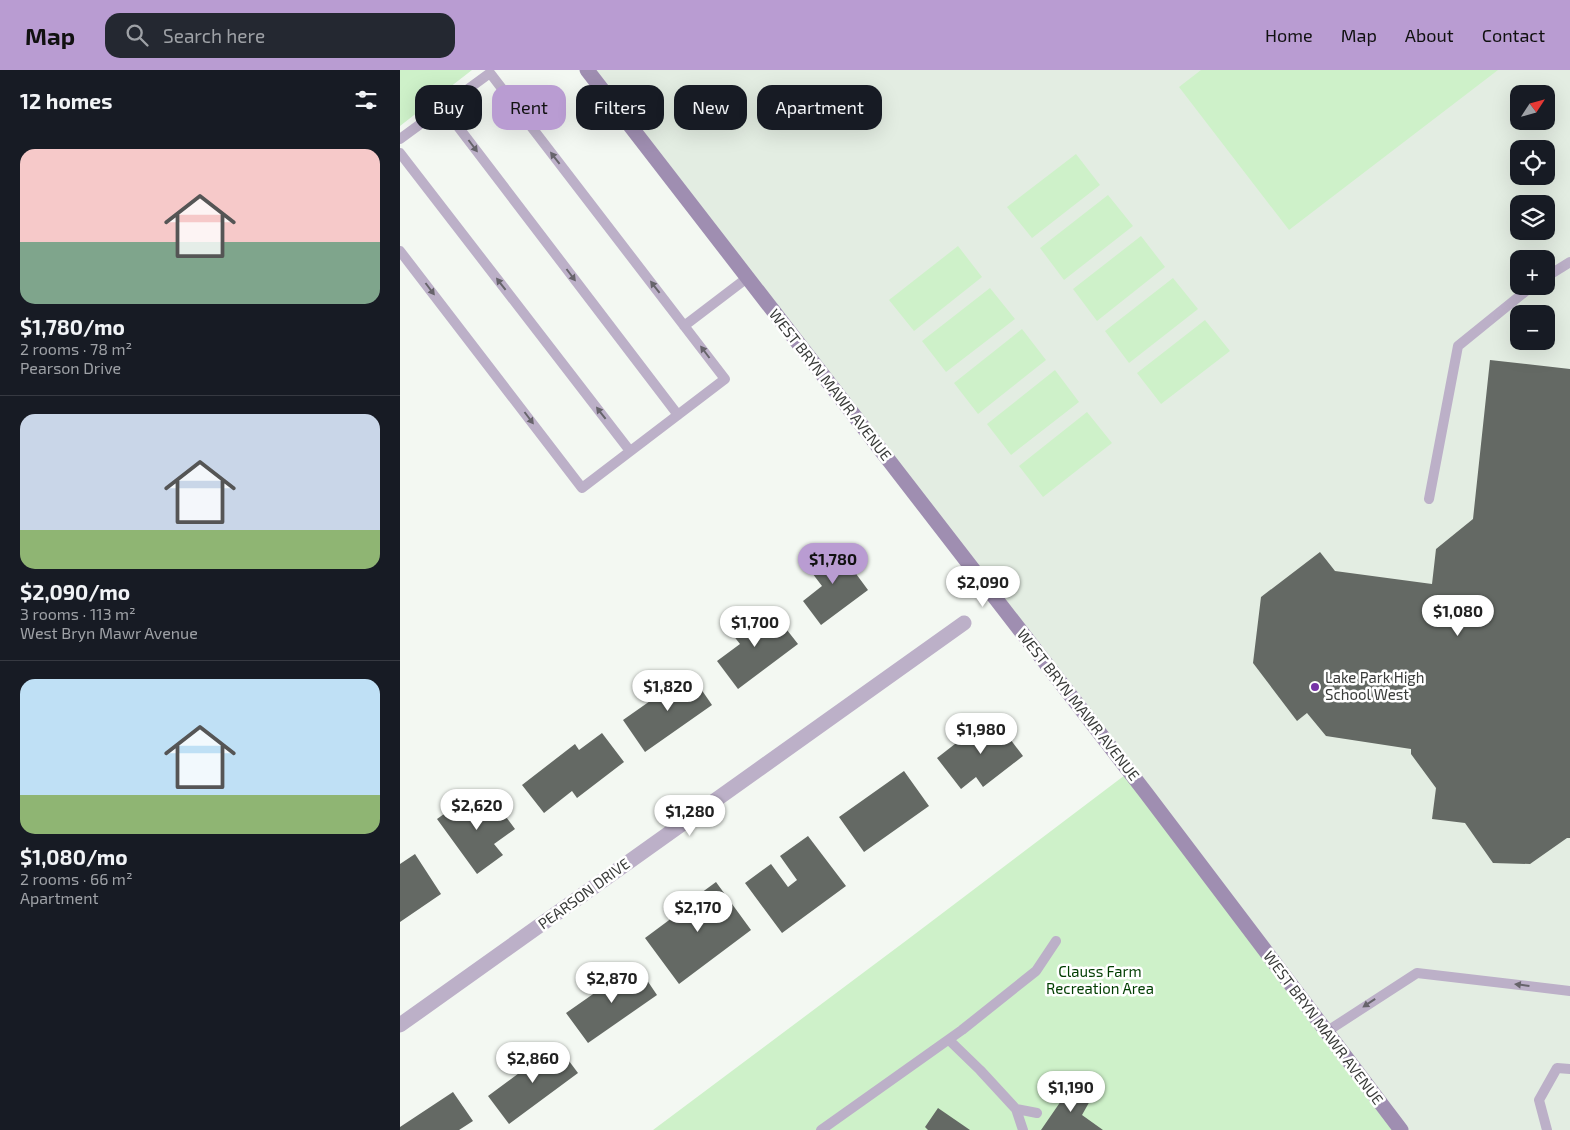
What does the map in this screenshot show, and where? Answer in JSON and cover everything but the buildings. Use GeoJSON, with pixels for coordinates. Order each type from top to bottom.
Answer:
{"type":"FeatureCollection","features":[{"type":"Feature","properties":{"kind":"street","name":"WEST BRYN MAWR AVENUE"},"geometry":{"type":"LineString","coordinates":[[587,70],[1146,793],[1400,1130]]}},
{"type":"Feature","properties":{"kind":"street","name":"PEARSON DRIVE"},"geometry":{"type":"LineString","coordinates":[[400,1025],[964,623]]}},
{"type":"Feature","properties":{"kind":"lane"},"geometry":{"type":"LineString","coordinates":[[400,251],[582,488],[725,379],[490,73],[473,85]]}},
{"type":"Feature","properties":{"kind":"lane"},"geometry":{"type":"LineString","coordinates":[[400,140],[415,128]]}},
{"type":"Feature","properties":{"kind":"lane"},"geometry":{"type":"LineString","coordinates":[[461,130],[678,415]]}},
{"type":"Feature","properties":{"kind":"lane"},"geometry":{"type":"LineString","coordinates":[[400,152],[630,451]]}},
{"type":"Feature","properties":{"kind":"lane"},"geometry":{"type":"LineString","coordinates":[[1555,272],[1570,262]]}},
{"type":"Feature","properties":{"kind":"lane"},"geometry":{"type":"LineString","coordinates":[[684,326],[747,278]]}},
{"type":"Feature","properties":{"kind":"lane"},"geometry":{"type":"LineString","coordinates":[[1429,499],[1458,346],[1521,295]]}},
{"type":"Feature","properties":{"kind":"lane"},"geometry":{"type":"LineString","coordinates":[[821,1130],[949,1040],[1036,971],[1056,941]]}},
{"type":"Feature","properties":{"kind":"lane"},"geometry":{"type":"LineString","coordinates":[[1326,1032],[1416,973],[1570,991]]}},
{"type":"Feature","properties":{"kind":"lane"},"geometry":{"type":"LineString","coordinates":[[949,1040],[1016,1109],[1023,1130]]}},
{"type":"Feature","properties":{"kind":"lane"},"geometry":{"type":"LineString","coordinates":[[1546,1130],[1539,1100],[1557,1068],[1570,1070]]}},
{"type":"Feature","properties":{"kind":"lane"},"geometry":{"type":"LineString","coordinates":[[1016,1109],[1037,1113]]}},
{"type":"Feature","properties":{"kind":"shaded area","name":"Lake Park High School West"},"geometry":{"type":"Polygon","coordinates":[[[586,70],[1570,70],[1570,1130],[1401,1130],[632,130],[664,130],[664,85],[598,85],[586,70]]]}},
{"type":"Feature","properties":{"kind":"green space"},"geometry":{"type":"Polygon","coordinates":[[[400,70],[472,70],[453,85],[415,85],[415,114],[400,126],[400,70]]]}},
{"type":"Feature","properties":{"kind":"green space"},"geometry":{"type":"Polygon","coordinates":[[[1201,70],[1498,70],[1289,230],[1179,87],[1201,70]]]}},
{"type":"Feature","properties":{"kind":"green space"},"geometry":{"type":"Polygon","coordinates":[[[1076,154],[1100,185],[1032,238],[1007,207],[1076,154]]]}},
{"type":"Feature","properties":{"kind":"green space"},"geometry":{"type":"Polygon","coordinates":[[[1108,195],[1133,226],[1064,280],[1040,248],[1108,195]]]}},
{"type":"Feature","properties":{"kind":"green space"},"geometry":{"type":"Polygon","coordinates":[[[1141,236],[1165,267],[1097,321],[1073,289],[1141,236]]]}},
{"type":"Feature","properties":{"kind":"green space"},"geometry":{"type":"Polygon","coordinates":[[[958,246],[982,277],[914,331],[889,300],[958,246]]]}},
{"type":"Feature","properties":{"kind":"green space"},"geometry":{"type":"Polygon","coordinates":[[[1173,278],[1198,309],[1129,363],[1105,331],[1173,278]]]}},
{"type":"Feature","properties":{"kind":"green space"},"geometry":{"type":"Polygon","coordinates":[[[990,288],[1015,319],[946,372],[922,341],[990,288]]]}},
{"type":"Feature","properties":{"kind":"green space"},"geometry":{"type":"Polygon","coordinates":[[[1205,320],[1230,351],[1161,404],[1137,373],[1205,320]]]}},
{"type":"Feature","properties":{"kind":"green space"},"geometry":{"type":"Polygon","coordinates":[[[1022,329],[1046,360],[978,414],[954,383],[1022,329]]]}},
{"type":"Feature","properties":{"kind":"green space"},"geometry":{"type":"Polygon","coordinates":[[[1055,370],[1079,402],[1011,455],[987,424],[1055,370]]]}},
{"type":"Feature","properties":{"kind":"green space"},"geometry":{"type":"Polygon","coordinates":[[[1087,412],[1112,443],[1043,497],[1019,466],[1087,412]]]}},
{"type":"Feature","properties":{"kind":"green space","name":"Clauss Farm Recreation Area"},"geometry":{"type":"Polygon","coordinates":[[[1129,772],[1401,1130],[653,1130],[907,940],[1129,772]]]}},
{"type":"Feature","properties":{"kind":"place","name":"Lake Park High School West"},"geometry":{"type":"Point","coordinates":[1315,687]}}]}
